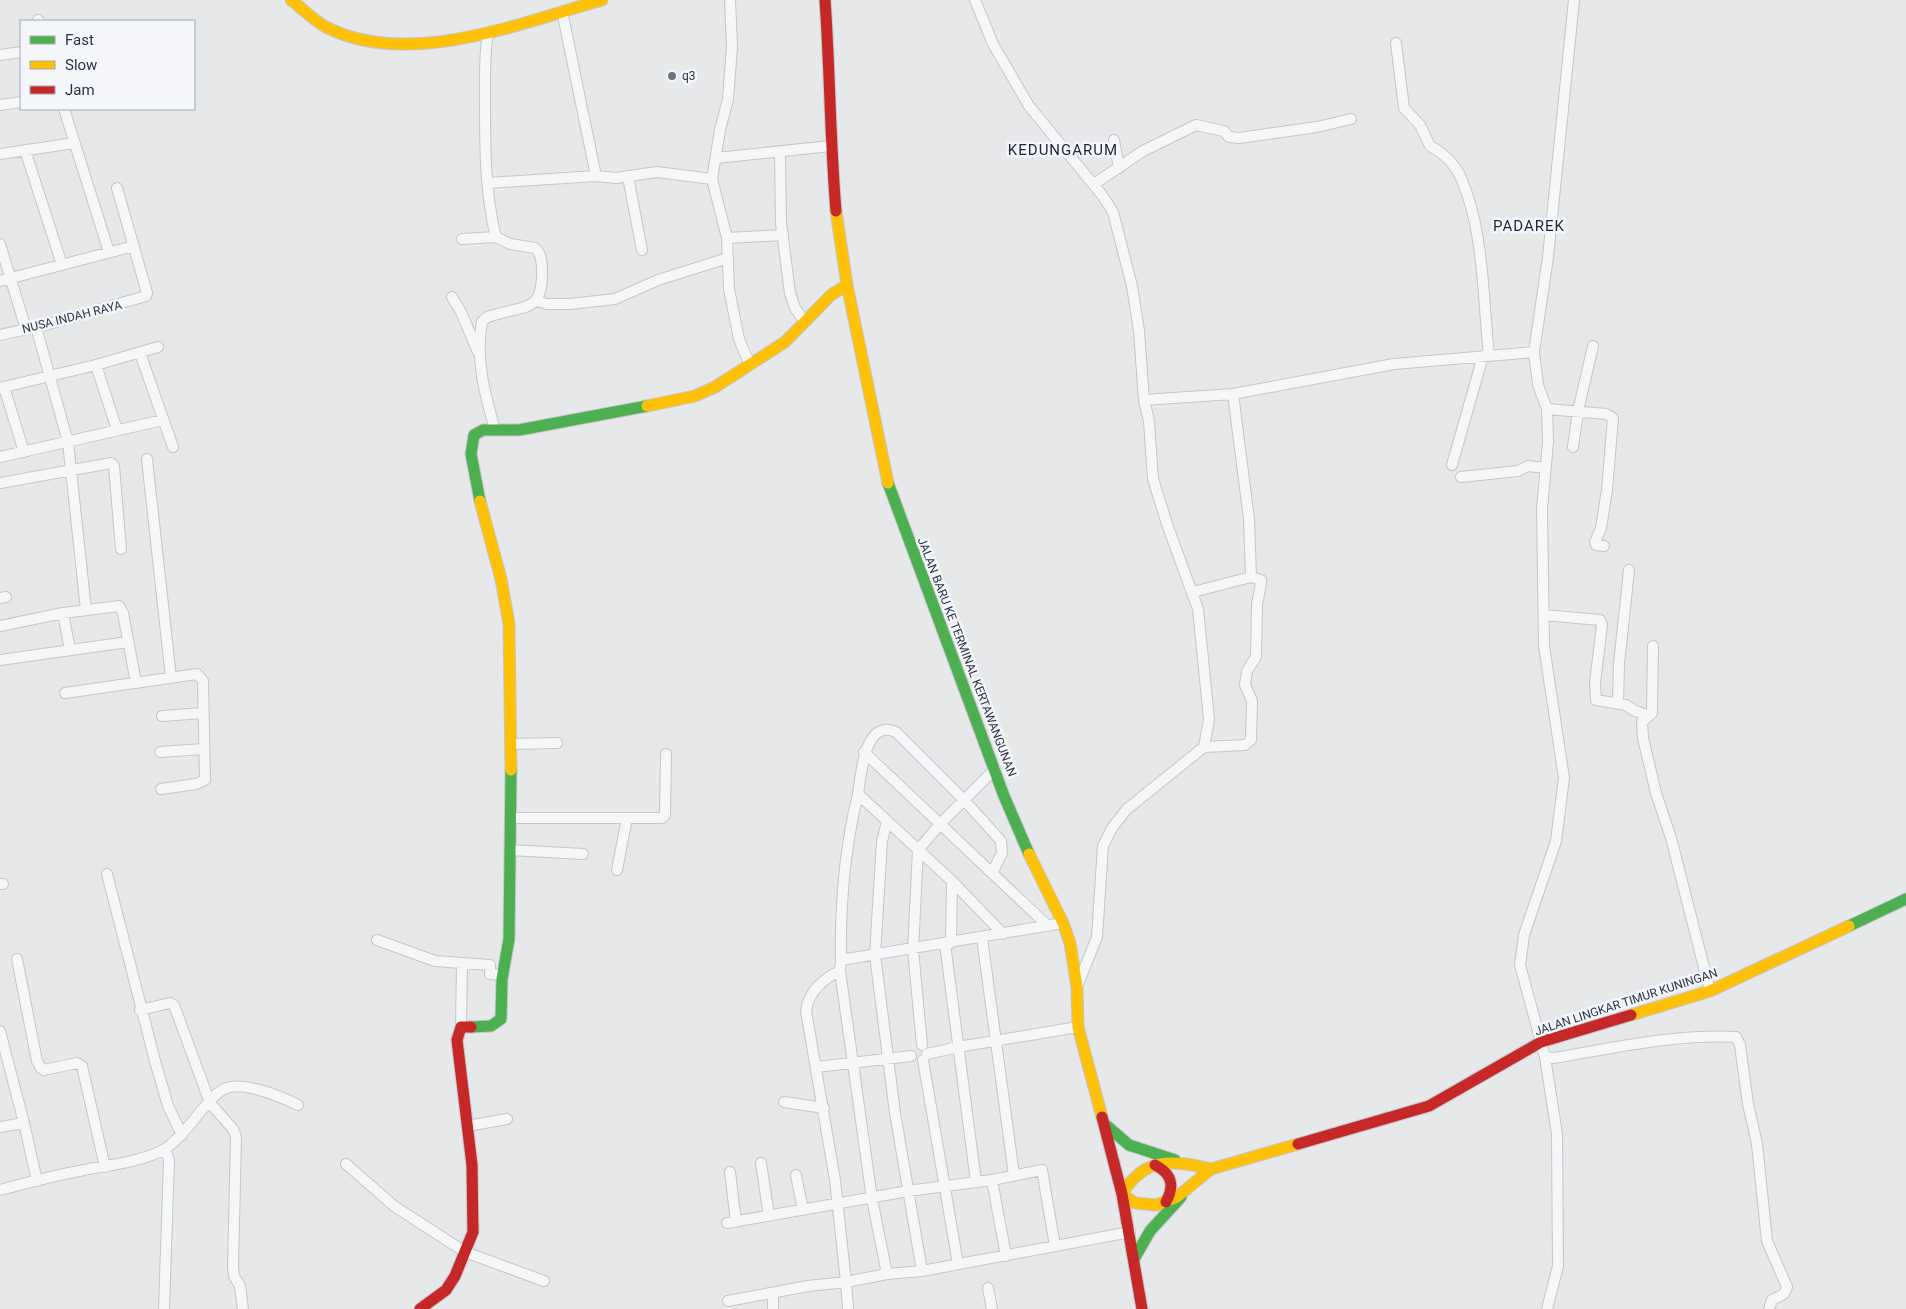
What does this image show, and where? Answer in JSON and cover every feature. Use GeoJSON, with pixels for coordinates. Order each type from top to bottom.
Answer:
{"type":"FeatureCollection","features":[{"type":"Feature","properties":{"kind":"main road"},"geometry":{"type":"LineString","coordinates":[[291,0],[318,22],[345,36],[366,42],[434,42],[488,33],[569,6],[602,0]]}},
{"type":"Feature","properties":{"kind":"main road","name":"JALAN BARU KE TERMINAL KERTAWANGUNAN"},"geometry":{"type":"LineString","coordinates":[[826,0],[830,70],[830,146],[837,222],[847,285],[890,486],[996,768],[1004,796],[1032,861],[1064,923],[1070,943],[1077,988],[1078,1027],[1122,1194],[1142,1309]]}},
{"type":"Feature","properties":{"kind":"main road"},"geometry":{"type":"LineString","coordinates":[[420,1309],[446,1290],[473,1232],[472,1164],[456,1050],[461,1027],[496,1024],[502,1013],[503,975],[509,939],[511,744],[509,624],[501,579],[475,481],[471,454],[474,435],[482,430],[519,430],[673,402],[716,387],[785,342],[831,295],[847,285]]}},
{"type":"Feature","properties":{"kind":"main road","name":"JALAN LINGKAR TIMUR KUNINGAN"},"geometry":{"type":"LineString","coordinates":[[1122,1194],[1136,1203],[1147,1206],[1158,1205],[1190,1188],[1211,1169],[1429,1106],[1540,1042],[1710,991],[1906,899]]}},
{"type":"Feature","properties":{"kind":"main road"},"geometry":{"type":"LineString","coordinates":[[1104,1121],[1114,1136],[1127,1145],[1211,1169]]}},
{"type":"Feature","properties":{"kind":"main road"},"geometry":{"type":"LineString","coordinates":[[1122,1194],[1129,1180],[1137,1172],[1155,1165],[1184,1162]]}},
{"type":"Feature","properties":{"kind":"main road"},"geometry":{"type":"LineString","coordinates":[[1155,1165],[1166,1170],[1171,1180],[1172,1191],[1166,1202]]}},
{"type":"Feature","properties":{"kind":"main road"},"geometry":{"type":"LineString","coordinates":[[1134,1259],[1150,1231],[1190,1188]]}},
{"type":"Feature","properties":{"kind":"street"},"geometry":{"type":"LineString","coordinates":[[730,0],[732,46],[729,91],[712,179],[727,238],[729,289],[739,339],[750,365]]}},
{"type":"Feature","properties":{"kind":"street"},"geometry":{"type":"LineString","coordinates":[[975,0],[997,53],[1029,106],[1094,184],[1113,212],[1132,286],[1140,331],[1144,400],[1149,421],[1153,479],[1198,609],[1209,719],[1204,746]]}},
{"type":"Feature","properties":{"kind":"street"},"geometry":{"type":"LineString","coordinates":[[1547,1309],[1558,1266],[1557,1134],[1545,1057],[1520,965],[1524,935],[1556,841],[1564,778],[1544,646],[1542,508],[1546,468],[1547,410],[1538,384],[1534,352],[1548,257],[1574,0]]}},
{"type":"Feature","properties":{"kind":"street"},"geometry":{"type":"LineString","coordinates":[[569,6],[596,176]]}},
{"type":"Feature","properties":{"kind":"street"},"geometry":{"type":"LineString","coordinates":[[488,33],[484,57],[485,149],[496,237]]}},
{"type":"Feature","properties":{"kind":"street"},"geometry":{"type":"LineString","coordinates":[[1396,43],[1404,108],[1420,125],[1430,146],[1440,150],[1461,176],[1472,208],[1485,298],[1486,356],[1452,465]]}},
{"type":"Feature","properties":{"kind":"street"},"geometry":{"type":"LineString","coordinates":[[0,55],[20,52]]}},
{"type":"Feature","properties":{"kind":"street"},"geometry":{"type":"LineString","coordinates":[[0,105],[20,102]]}},
{"type":"Feature","properties":{"kind":"street"},"geometry":{"type":"LineString","coordinates":[[64,110],[109,252]]}},
{"type":"Feature","properties":{"kind":"street"},"geometry":{"type":"LineString","coordinates":[[1094,184],[1143,151],[1196,125],[1224,131],[1229,137],[1240,138],[1317,127],[1351,119]]}},
{"type":"Feature","properties":{"kind":"street"},"geometry":{"type":"LineString","coordinates":[[1114,140],[1119,168]]}},
{"type":"Feature","properties":{"kind":"street"},"geometry":{"type":"LineString","coordinates":[[0,154],[74,143]]}},
{"type":"Feature","properties":{"kind":"street"},"geometry":{"type":"LineString","coordinates":[[716,158],[830,146]]}},
{"type":"Feature","properties":{"kind":"street"},"geometry":{"type":"LineString","coordinates":[[25,150],[62,265]]}},
{"type":"Feature","properties":{"kind":"street"},"geometry":{"type":"LineString","coordinates":[[780,152],[783,235],[790,293],[795,308],[805,322]]}},
{"type":"Feature","properties":{"kind":"street"},"geometry":{"type":"LineString","coordinates":[[488,184],[596,176],[628,176],[657,172],[712,179]]}},
{"type":"Feature","properties":{"kind":"street"},"geometry":{"type":"LineString","coordinates":[[628,176],[642,250]]}},
{"type":"Feature","properties":{"kind":"street"},"geometry":{"type":"LineString","coordinates":[[5,279],[134,246],[117,188]]}},
{"type":"Feature","properties":{"kind":"street"},"geometry":{"type":"LineString","coordinates":[[727,238],[783,235]]}},
{"type":"Feature","properties":{"kind":"street"},"geometry":{"type":"LineString","coordinates":[[462,239],[496,237],[503,242],[526,244],[538,250],[542,265],[542,290],[537,301],[531,305],[483,320],[480,333],[480,355],[485,395],[495,430]]}},
{"type":"Feature","properties":{"kind":"street"},"geometry":{"type":"LineString","coordinates":[[0,244],[5,279],[31,328],[51,375],[68,442],[73,469],[86,610]]}},
{"type":"Feature","properties":{"kind":"street","name":"NUSA INDAH RAYA"},"geometry":{"type":"LineString","coordinates":[[0,335],[144,298],[147,293],[134,246]]}},
{"type":"Feature","properties":{"kind":"street"},"geometry":{"type":"LineString","coordinates":[[537,301],[556,304],[615,300],[658,280],[728,258]]}},
{"type":"Feature","properties":{"kind":"street"},"geometry":{"type":"LineString","coordinates":[[452,297],[480,355]]}},
{"type":"Feature","properties":{"kind":"street"},"geometry":{"type":"LineString","coordinates":[[1573,447],[1578,411],[1593,346]]}},
{"type":"Feature","properties":{"kind":"street"},"geometry":{"type":"LineString","coordinates":[[24,452],[2,387],[96,365],[158,347]]}},
{"type":"Feature","properties":{"kind":"street"},"geometry":{"type":"LineString","coordinates":[[1144,400],[1233,394],[1394,364],[1534,352]]}},
{"type":"Feature","properties":{"kind":"street"},"geometry":{"type":"LineString","coordinates":[[140,353],[173,447]]}},
{"type":"Feature","properties":{"kind":"street"},"geometry":{"type":"LineString","coordinates":[[96,365],[117,430]]}},
{"type":"Feature","properties":{"kind":"street"},"geometry":{"type":"LineString","coordinates":[[1233,394],[1249,519],[1251,577]]}},
{"type":"Feature","properties":{"kind":"street"},"geometry":{"type":"LineString","coordinates":[[1547,410],[1606,414],[1613,418],[1608,490],[1601,528],[1595,542],[1596,545],[1604,546]]}},
{"type":"Feature","properties":{"kind":"street"},"geometry":{"type":"LineString","coordinates":[[0,456],[163,420]]}},
{"type":"Feature","properties":{"kind":"street"},"geometry":{"type":"LineString","coordinates":[[147,460],[171,678]]}},
{"type":"Feature","properties":{"kind":"street"},"geometry":{"type":"LineString","coordinates":[[0,483],[109,463],[114,466],[121,549]]}},
{"type":"Feature","properties":{"kind":"street"},"geometry":{"type":"LineString","coordinates":[[1461,477],[1518,471],[1528,466],[1546,468]]}},
{"type":"Feature","properties":{"kind":"street"},"geometry":{"type":"LineString","coordinates":[[1618,702],[1619,664],[1629,570]]}},
{"type":"Feature","properties":{"kind":"street"},"geometry":{"type":"LineString","coordinates":[[1077,988],[1097,937],[1103,846],[1112,828],[1127,809],[1204,746],[1245,745],[1251,740],[1252,702],[1245,685],[1248,671],[1256,658],[1257,605],[1260,580],[1251,577],[1192,592]]}},
{"type":"Feature","properties":{"kind":"street"},"geometry":{"type":"LineString","coordinates":[[0,626],[86,610],[119,606],[123,613],[136,683]]}},
{"type":"Feature","properties":{"kind":"street"},"geometry":{"type":"LineString","coordinates":[[63,614],[70,650]]}},
{"type":"Feature","properties":{"kind":"street"},"geometry":{"type":"LineString","coordinates":[[1544,615],[1600,620],[1602,625],[1595,683],[1596,700],[1618,702],[1647,715]]}},
{"type":"Feature","properties":{"kind":"street"},"geometry":{"type":"LineString","coordinates":[[0,660],[128,642]]}},
{"type":"Feature","properties":{"kind":"street"},"geometry":{"type":"LineString","coordinates":[[1654,646],[1652,713],[1647,715],[1642,722],[1643,738],[1656,793],[1671,838],[1710,991]]}},
{"type":"Feature","properties":{"kind":"street"},"geometry":{"type":"LineString","coordinates":[[65,694],[197,674],[200,676],[202,681],[206,776],[203,783],[161,788]]}},
{"type":"Feature","properties":{"kind":"street"},"geometry":{"type":"LineString","coordinates":[[162,716],[203,713]]}},
{"type":"Feature","properties":{"kind":"street"},"geometry":{"type":"LineString","coordinates":[[887,1274],[872,1198],[840,965],[840,933],[851,823],[858,794],[864,752],[873,737],[887,730],[896,732],[965,801],[1002,844],[1002,853],[992,872]]}},
{"type":"Feature","properties":{"kind":"street"},"geometry":{"type":"LineString","coordinates":[[511,744],[558,743]]}},
{"type":"Feature","properties":{"kind":"street"},"geometry":{"type":"LineString","coordinates":[[160,752],[204,749]]}},
{"type":"Feature","properties":{"kind":"street"},"geometry":{"type":"LineString","coordinates":[[864,752],[1048,926]]}},
{"type":"Feature","properties":{"kind":"street"},"geometry":{"type":"LineString","coordinates":[[511,818],[664,818],[666,754]]}},
{"type":"Feature","properties":{"kind":"street"},"geometry":{"type":"LineString","coordinates":[[958,1264],[944,1187],[924,1053],[912,950],[918,850],[941,823],[996,768]]}},
{"type":"Feature","properties":{"kind":"street"},"geometry":{"type":"LineString","coordinates":[[858,794],[952,881],[1003,934]]}},
{"type":"Feature","properties":{"kind":"street"},"geometry":{"type":"LineString","coordinates":[[617,870],[627,818]]}},
{"type":"Feature","properties":{"kind":"street"},"geometry":{"type":"LineString","coordinates":[[887,822],[882,841],[875,955],[887,1058],[922,1271]]}},
{"type":"Feature","properties":{"kind":"street"},"geometry":{"type":"LineString","coordinates":[[510,850],[583,854]]}},
{"type":"Feature","properties":{"kind":"street"},"geometry":{"type":"LineString","coordinates":[[107,874],[140,1010],[172,1117],[180,1133]]}},
{"type":"Feature","properties":{"kind":"street"},"geometry":{"type":"LineString","coordinates":[[952,881],[948,943],[958,1047],[976,1182]]}},
{"type":"Feature","properties":{"kind":"street"},"geometry":{"type":"LineString","coordinates":[[848,1309],[838,1204],[824,1108],[806,1011],[807,1003],[828,976],[840,965],[875,955],[1064,923]]}},
{"type":"Feature","properties":{"kind":"street"},"geometry":{"type":"LineString","coordinates":[[982,938],[994,1041],[1014,1174]]}},
{"type":"Feature","properties":{"kind":"street"},"geometry":{"type":"LineString","coordinates":[[377,940],[423,958],[462,964],[490,965],[490,974],[503,975]]}},
{"type":"Feature","properties":{"kind":"street"},"geometry":{"type":"LineString","coordinates":[[17,959],[37,1061],[44,1070],[77,1062],[82,1066],[103,1162]]}},
{"type":"Feature","properties":{"kind":"street"},"geometry":{"type":"LineString","coordinates":[[461,1027],[462,964]]}},
{"type":"Feature","properties":{"kind":"street"},"geometry":{"type":"LineString","coordinates":[[140,1010],[170,1003],[174,1005],[208,1100],[230,1125],[236,1137],[232,1221],[233,1267],[234,1276],[240,1286],[243,1309]]}},
{"type":"Feature","properties":{"kind":"street"},"geometry":{"type":"LineString","coordinates":[[911,1056],[912,1049],[924,1053],[1078,1027]]}},
{"type":"Feature","properties":{"kind":"street"},"geometry":{"type":"LineString","coordinates":[[0,1031],[36,1178]]}},
{"type":"Feature","properties":{"kind":"street"},"geometry":{"type":"LineString","coordinates":[[1545,1057],[1554,1058],[1646,1042],[1704,1037],[1736,1037],[1740,1045],[1748,1104],[1757,1144],[1767,1241],[1787,1287],[1784,1294],[1772,1300],[1769,1309]]}},
{"type":"Feature","properties":{"kind":"street"},"geometry":{"type":"LineString","coordinates":[[817,1067],[853,1061],[911,1056],[916,1061],[924,1053]]}},
{"type":"Feature","properties":{"kind":"street"},"geometry":{"type":"LineString","coordinates":[[0,1190],[36,1178],[103,1162],[147,1156],[165,1149],[208,1100],[225,1088],[256,1089],[298,1106]]}},
{"type":"Feature","properties":{"kind":"street"},"geometry":{"type":"LineString","coordinates":[[784,1102],[824,1108]]}},
{"type":"Feature","properties":{"kind":"street"},"geometry":{"type":"LineString","coordinates":[[468,1126],[507,1118]]}},
{"type":"Feature","properties":{"kind":"street"},"geometry":{"type":"LineString","coordinates":[[0,1127],[24,1123]]}},
{"type":"Feature","properties":{"kind":"street"},"geometry":{"type":"LineString","coordinates":[[164,1309],[169,1160],[165,1149]]}},
{"type":"Feature","properties":{"kind":"street"},"geometry":{"type":"LineString","coordinates":[[761,1163],[769,1216]]}},
{"type":"Feature","properties":{"kind":"street"},"geometry":{"type":"LineString","coordinates":[[346,1164],[394,1206],[466,1249],[544,1281]]}},
{"type":"Feature","properties":{"kind":"street"},"geometry":{"type":"LineString","coordinates":[[730,1172],[732,1222],[908,1191],[992,1180],[1014,1174],[1042,1170],[1055,1246]]}},
{"type":"Feature","properties":{"kind":"street"},"geometry":{"type":"LineString","coordinates":[[796,1175],[803,1210]]}},
{"type":"Feature","properties":{"kind":"street"},"geometry":{"type":"LineString","coordinates":[[992,1180],[1006,1256]]}},
{"type":"Feature","properties":{"kind":"street"},"geometry":{"type":"LineString","coordinates":[[728,1301],[887,1274],[922,1271],[1130,1232]]}},
{"type":"Feature","properties":{"kind":"street"},"geometry":{"type":"LineString","coordinates":[[988,1288],[992,1309]]}},
{"type":"Feature","properties":{"kind":"street"},"geometry":{"type":"LineString","coordinates":[[773,1293],[773,1309]]}},
{"type":"Feature","properties":{"kind":"traffic: fast"},"geometry":{"type":"LineString","coordinates":[[480,501],[471,454],[474,435],[483,430],[519,430],[647,406]]}},
{"type":"Feature","properties":{"kind":"traffic: fast"},"geometry":{"type":"LineString","coordinates":[[888,483],[1004,796],[1029,854]]}},
{"type":"Feature","properties":{"kind":"traffic: fast"},"geometry":{"type":"LineString","coordinates":[[471,1027],[491,1026],[501,1019],[502,979],[509,939],[511,770]]}},
{"type":"Feature","properties":{"kind":"traffic: fast"},"geometry":{"type":"LineString","coordinates":[[1849,926],[1906,899]]}},
{"type":"Feature","properties":{"kind":"traffic: fast"},"geometry":{"type":"LineString","coordinates":[[1107,1126],[1129,1145],[1175,1160]]}},
{"type":"Feature","properties":{"kind":"traffic: fast"},"geometry":{"type":"LineString","coordinates":[[1134,1259],[1150,1231],[1181,1197]]}},
{"type":"Feature","properties":{"kind":"traffic: slow"},"geometry":{"type":"LineString","coordinates":[[291,0],[324,26],[356,38],[390,44],[426,43],[463,38],[500,30],[602,0]]}},
{"type":"Feature","properties":{"kind":"traffic: slow"},"geometry":{"type":"LineString","coordinates":[[836,211],[847,285],[888,483]]}},
{"type":"Feature","properties":{"kind":"traffic: slow"},"geometry":{"type":"LineString","coordinates":[[647,406],[695,396],[715,387],[785,342],[831,295],[847,285]]}},
{"type":"Feature","properties":{"kind":"traffic: slow"},"geometry":{"type":"LineString","coordinates":[[480,501],[501,579],[509,624],[511,770]]}},
{"type":"Feature","properties":{"kind":"traffic: slow"},"geometry":{"type":"LineString","coordinates":[[1029,854],[1063,923],[1070,943],[1077,987],[1078,1027],[1102,1117]]}},
{"type":"Feature","properties":{"kind":"traffic: slow"},"geometry":{"type":"LineString","coordinates":[[1631,1015],[1710,991],[1849,926]]}},
{"type":"Feature","properties":{"kind":"traffic: slow"},"geometry":{"type":"LineString","coordinates":[[1211,1169],[1184,1164],[1160,1164],[1140,1173],[1122,1194],[1135,1203],[1156,1205],[1177,1197],[1211,1169],[1298,1144]]}},
{"type":"Feature","properties":{"kind":"traffic: jam"},"geometry":{"type":"LineString","coordinates":[[825,0],[836,211]]}},
{"type":"Feature","properties":{"kind":"traffic: jam"},"geometry":{"type":"LineString","coordinates":[[1298,1144],[1429,1106],[1541,1042],[1631,1015]]}},
{"type":"Feature","properties":{"kind":"traffic: jam"},"geometry":{"type":"LineString","coordinates":[[420,1309],[446,1290],[455,1276],[473,1232],[472,1165],[457,1040],[461,1027],[471,1027]]}},
{"type":"Feature","properties":{"kind":"traffic: jam"},"geometry":{"type":"LineString","coordinates":[[1102,1117],[1122,1194],[1142,1309]]}},
{"type":"Feature","properties":{"kind":"traffic: jam"},"geometry":{"type":"LineString","coordinates":[[1155,1165],[1161,1168],[1170,1180],[1171,1185],[1166,1202]]}},
{"type":"Feature","properties":{"kind":"place","name":"q3"},"geometry":{"type":"Point","coordinates":[672,76]}},
{"type":"Feature","properties":{"kind":"district","name":"KEDUNGARUM"},"geometry":{"type":"Point","coordinates":[1063,150]}},
{"type":"Feature","properties":{"kind":"district","name":"PADAREK"},"geometry":{"type":"Point","coordinates":[1529,226]}}]}
